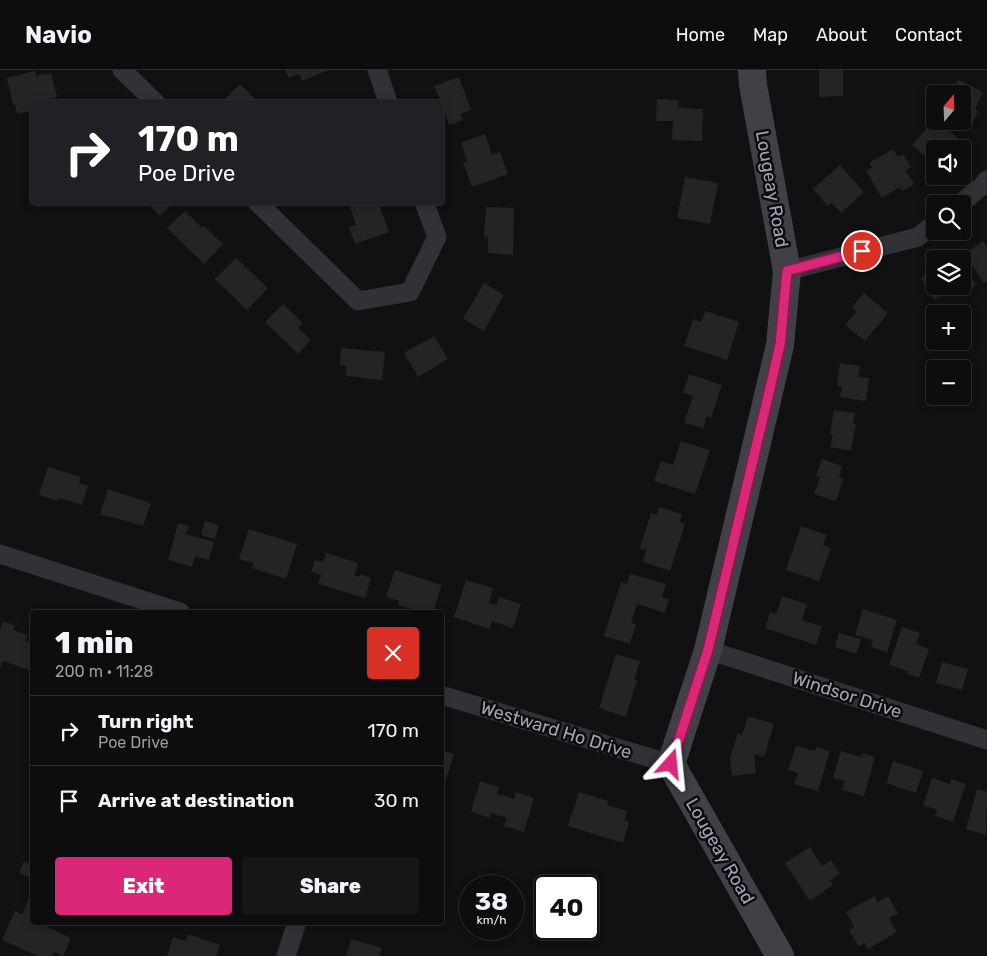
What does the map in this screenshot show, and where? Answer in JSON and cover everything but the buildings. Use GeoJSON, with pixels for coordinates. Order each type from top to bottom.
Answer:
{"type":"FeatureCollection","features":[{"type":"Feature","properties":{"kind":"street"},"geometry":{"type":"LineString","coordinates":[[122,70],[153,100]]}},
{"type":"Feature","properties":{"kind":"street"},"geometry":{"type":"LineString","coordinates":[[377,70],[387,100]]}},
{"type":"Feature","properties":{"kind":"street","name":"Lougeay Road"},"geometry":{"type":"LineString","coordinates":[[752,70],[753,85],[787,271],[780,345],[708,650],[671,764],[780,956]]}},
{"type":"Feature","properties":{"kind":"street"},"geometry":{"type":"LineString","coordinates":[[971,196],[984,186],[987,180]]}},
{"type":"Feature","properties":{"kind":"street"},"geometry":{"type":"LineString","coordinates":[[260,205],[358,301],[410,292],[437,238],[425,205]]}},
{"type":"Feature","properties":{"kind":"street"},"geometry":{"type":"LineString","coordinates":[[787,271],[918,237],[926,230]]}},
{"type":"Feature","properties":{"kind":"street"},"geometry":{"type":"LineString","coordinates":[[0,554],[174,610]]}},
{"type":"Feature","properties":{"kind":"street","name":"Windsor Drive"},"geometry":{"type":"LineString","coordinates":[[708,650],[987,740]]}},
{"type":"Feature","properties":{"kind":"street","name":"Westward Ho Drive"},"geometry":{"type":"LineString","coordinates":[[444,697],[671,764]]}},
{"type":"Feature","properties":{"kind":"street"},"geometry":{"type":"LineString","coordinates":[[286,956],[296,925]]}},
{"type":"Feature","properties":{"kind":"route"},"geometry":{"type":"LineString","coordinates":[[671,764],[708,650],[771,384],[780,345],[787,271],[862,251]]}}]}
